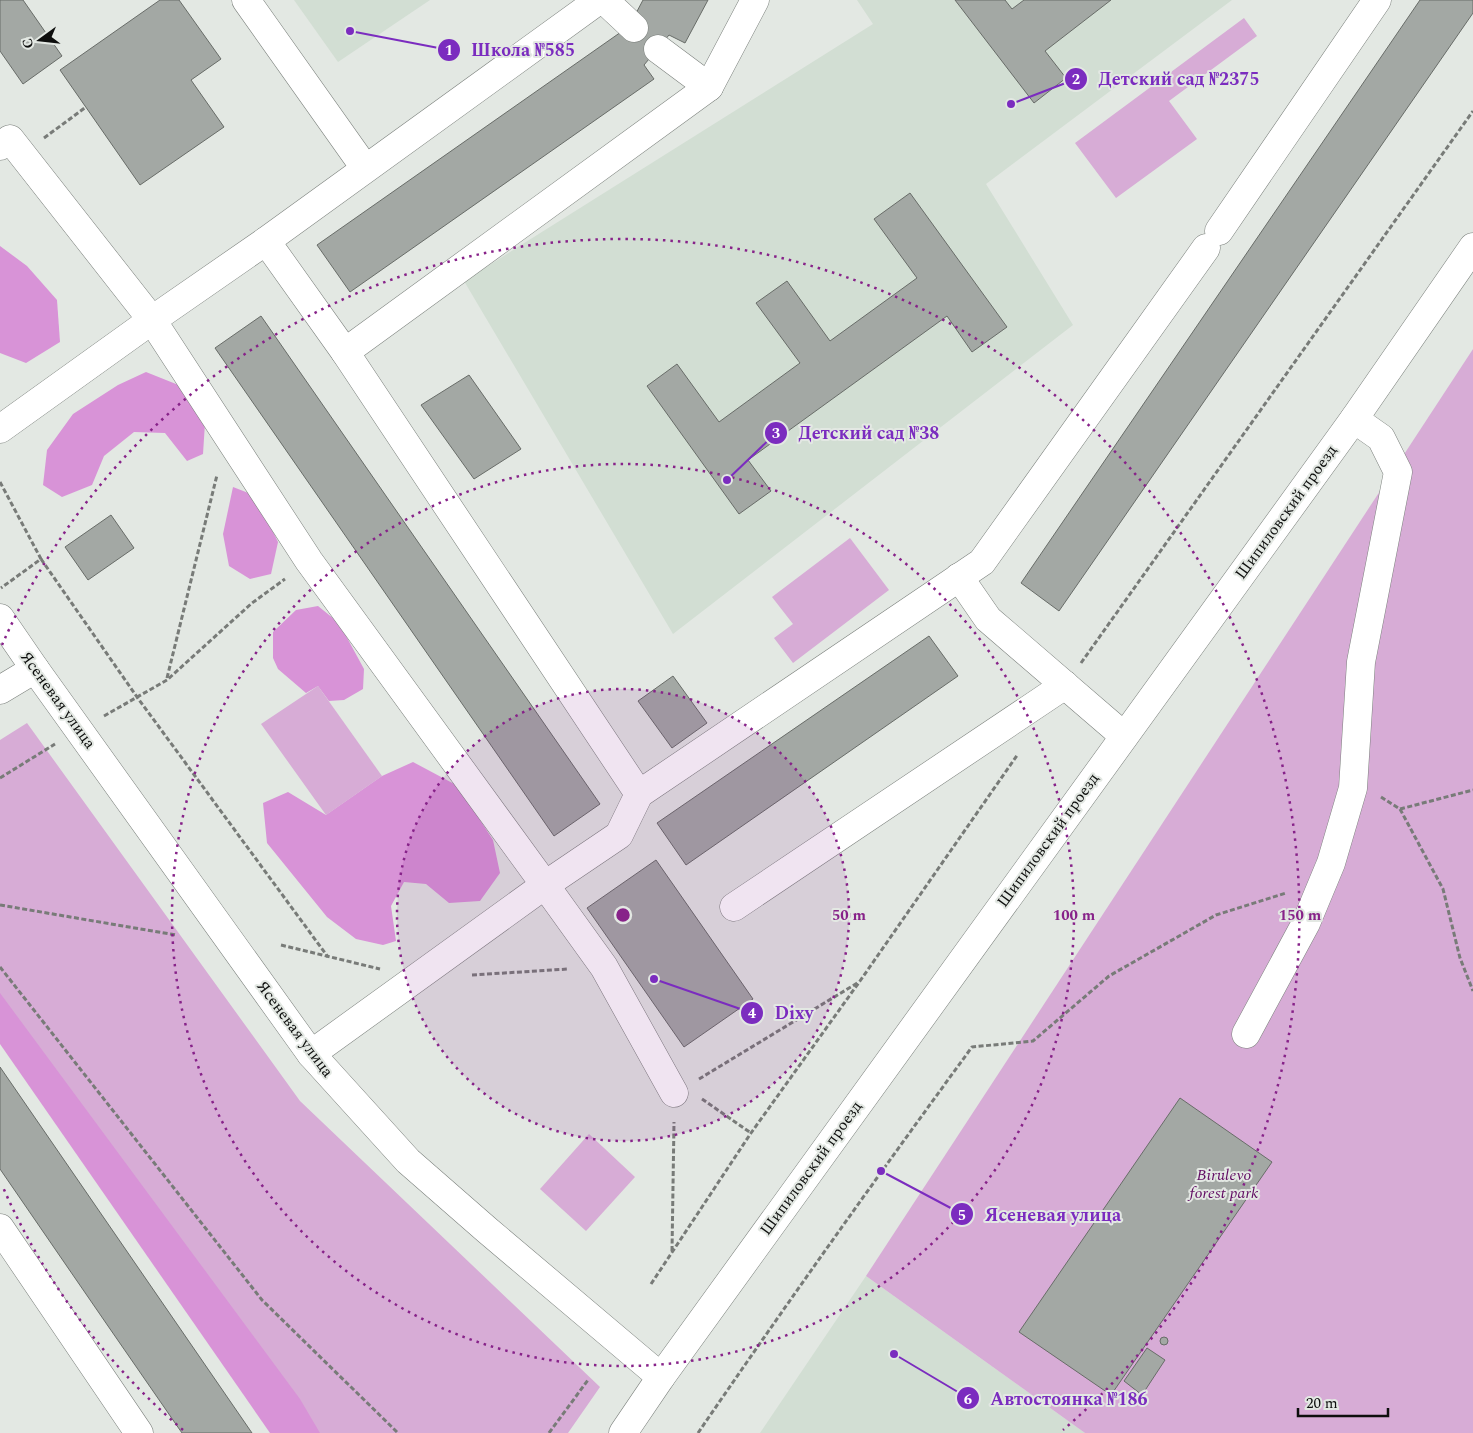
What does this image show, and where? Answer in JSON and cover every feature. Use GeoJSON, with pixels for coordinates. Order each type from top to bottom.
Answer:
{"type":"FeatureCollection","features":[{"type":"Feature","properties":{"kind":"street"},"geometry":{"type":"LineString","coordinates":[[246,0],[365,168]]}},
{"type":"Feature","properties":{"kind":"street"},"geometry":{"type":"LineString","coordinates":[[0,429],[266,241],[599,0]]}},
{"type":"Feature","properties":{"kind":"street"},"geometry":{"type":"LineString","coordinates":[[604,0],[634,28]]}},
{"type":"Feature","properties":{"kind":"street"},"geometry":{"type":"LineString","coordinates":[[345,352],[709,87],[755,0]]}},
{"type":"Feature","properties":{"kind":"street"},"geometry":{"type":"LineString","coordinates":[[311,1054],[545,885],[619,835],[639,794],[982,562],[1212,239],[1377,0]]}},
{"type":"Feature","properties":{"kind":"street"},"geometry":{"type":"LineString","coordinates":[[658,49],[709,87]]}},
{"type":"Feature","properties":{"kind":"street"},"geometry":{"type":"LineString","coordinates":[[8,142],[152,320],[309,561],[604,967],[679,1090]]}},
{"type":"Feature","properties":{"kind":"street"},"geometry":{"type":"LineString","coordinates":[[266,241],[345,352],[639,794]]}},
{"type":"Feature","properties":{"kind":"street","name":"Шипиловский проезд"},"geometry":{"type":"LineString","coordinates":[[623,1433],[660,1376],[1354,419],[1473,247]]}},
{"type":"Feature","properties":{"kind":"street"},"geometry":{"type":"LineString","coordinates":[[1246,1034],[1306,922],[1324,881],[1331,864],[1352,788],[1361,662],[1398,472],[1381,438],[1354,419]]}},
{"type":"Feature","properties":{"kind":"street"},"geometry":{"type":"LineString","coordinates":[[959,577],[988,619],[1124,736]]}},
{"type":"Feature","properties":{"kind":"street","name":"Ясеневая улица"},"geometry":{"type":"LineString","coordinates":[[0,618],[311,1054],[408,1160],[487,1230],[660,1376]]}},
{"type":"Feature","properties":{"kind":"street"},"geometry":{"type":"LineString","coordinates":[[0,690],[35,669]]}},
{"type":"Feature","properties":{"kind":"street"},"geometry":{"type":"LineString","coordinates":[[734,907],[1065,685]]}},
{"type":"Feature","properties":{"kind":"street"},"geometry":{"type":"LineString","coordinates":[[0,1228],[139,1433]]}},
{"type":"Feature","properties":{"kind":"path"},"geometry":{"type":"LineString","coordinates":[[8,142],[86,107]]}},
{"type":"Feature","properties":{"kind":"path"},"geometry":{"type":"LineString","coordinates":[[1065,685],[1473,111]]}},
{"type":"Feature","properties":{"kind":"path"},"geometry":{"type":"LineString","coordinates":[[167,680],[227,436]]}},
{"type":"Feature","properties":{"kind":"path"},"geometry":{"type":"LineString","coordinates":[[0,482],[41,559],[137,697],[328,957]]}},
{"type":"Feature","properties":{"kind":"path"},"geometry":{"type":"LineString","coordinates":[[0,589],[41,559]]}},
{"type":"Feature","properties":{"kind":"path"},"geometry":{"type":"LineString","coordinates":[[0,778],[167,680],[252,604],[309,561]]}},
{"type":"Feature","properties":{"kind":"path"},"geometry":{"type":"LineString","coordinates":[[651,1284],[751,1133],[860,981],[1020,751]]}},
{"type":"Feature","properties":{"kind":"path"},"geometry":{"type":"LineString","coordinates":[[1352,788],[1370,790],[1400,809],[1443,889],[1460,958],[1473,991]]}},
{"type":"Feature","properties":{"kind":"path"},"geometry":{"type":"LineString","coordinates":[[1400,809],[1473,790]]}},
{"type":"Feature","properties":{"kind":"path"},"geometry":{"type":"LineString","coordinates":[[698,1433],[881,1171],[972,1047],[1033,1041],[1109,976],[1216,915],[1324,881]]}},
{"type":"Feature","properties":{"kind":"path"},"geometry":{"type":"LineString","coordinates":[[0,905],[176,934]]}},
{"type":"Feature","properties":{"kind":"path"},"geometry":{"type":"LineString","coordinates":[[0,967],[262,1300],[398,1433]]}},
{"type":"Feature","properties":{"kind":"path"},"geometry":{"type":"LineString","coordinates":[[679,1090],[860,981]]}},
{"type":"Feature","properties":{"kind":"path"},"geometry":{"type":"LineString","coordinates":[[679,1090],[751,1133]]}},
{"type":"Feature","properties":{"kind":"path"},"geometry":{"type":"LineString","coordinates":[[672,1252],[679,1090]]}},
{"type":"Feature","properties":{"kind":"path"},"geometry":{"type":"LineString","coordinates":[[549,1433],[588,1380]]}},
{"type":"Feature","properties":{"kind":"shaded area"},"geometry":{"type":"Polygon","coordinates":[[[294,0],[430,0],[338,62],[294,0]]]}},
{"type":"Feature","properties":{"kind":"shaded area"},"geometry":{"type":"Polygon","coordinates":[[[857,0],[1232,0],[986,184],[1073,325],[673,634],[464,281],[873,24],[857,0]]]}},
{"type":"Feature","properties":{"kind":"shaded area"},"geometry":{"type":"Polygon","coordinates":[[[0,246],[27,266],[57,300],[60,342],[26,363],[0,353],[0,246]]]}},
{"type":"Feature","properties":{"kind":"shaded area"},"geometry":{"type":"Polygon","coordinates":[[[146,372],[181,386],[205,423],[203,454],[187,461],[165,433],[134,432],[104,456],[92,485],[62,497],[43,485],[47,450],[73,414],[118,385],[146,372]]]}},
{"type":"Feature","properties":{"kind":"shaded area"},"geometry":{"type":"Polygon","coordinates":[[[233,487],[256,496],[278,542],[271,574],[250,579],[229,566],[223,534],[233,487]]]}},
{"type":"Feature","properties":{"kind":"shaded area"},"geometry":{"type":"Polygon","coordinates":[[[318,606],[339,623],[364,669],[363,689],[344,700],[329,701],[318,686],[306,693],[278,669],[273,658],[273,632],[296,610],[318,606]]]}},
{"type":"Feature","properties":{"kind":"shaded area"},"geometry":{"type":"Polygon","coordinates":[[[413,762],[458,786],[493,840],[500,873],[480,901],[449,903],[426,884],[404,882],[391,906],[396,941],[383,945],[356,939],[327,917],[267,843],[263,803],[288,792],[326,815],[382,776],[413,762]]]}},
{"type":"Feature","properties":{"kind":"shaded area"},"geometry":{"type":"Polygon","coordinates":[[[0,993],[300,1399],[320,1433],[270,1433],[0,1044],[0,993]]]}},
{"type":"Feature","properties":{"kind":"shaded area"},"geometry":{"type":"Polygon","coordinates":[[[866,1276],[1085,1433],[760,1433],[866,1276]]]}},
{"type":"Feature","properties":{"kind":"green space"},"geometry":{"type":"Polygon","coordinates":[[[1244,18],[1257,36],[1169,101],[1197,139],[1116,198],[1075,143],[1244,18]]]}},
{"type":"Feature","properties":{"kind":"green space","name":"Birulevo forest park"},"geometry":{"type":"Polygon","coordinates":[[[1473,349],[1473,1433],[1085,1433],[866,1276],[1473,349]]]}},
{"type":"Feature","properties":{"kind":"green space"},"geometry":{"type":"Polygon","coordinates":[[[850,538],[889,590],[793,663],[774,638],[793,624],[772,597],[850,538]]]}},
{"type":"Feature","properties":{"kind":"green space"},"geometry":{"type":"Polygon","coordinates":[[[318,686],[382,776],[326,815],[261,724],[318,686]]]}},
{"type":"Feature","properties":{"kind":"green space"},"geometry":{"type":"Polygon","coordinates":[[[27,723],[300,1101],[600,1387],[568,1433],[296,1433],[0,1025],[0,740],[27,723]]]}},
{"type":"Feature","properties":{"kind":"green space"},"geometry":{"type":"Polygon","coordinates":[[[589,1134],[635,1177],[586,1231],[540,1189],[589,1134]]]}},
{"type":"Feature","properties":{"kind":"building"},"geometry":{"type":"Polygon","coordinates":[[[0,0],[23,0],[62,56],[23,84],[0,51],[0,0]]]}},
{"type":"Feature","properties":{"kind":"building"},"geometry":{"type":"Polygon","coordinates":[[[160,0],[179,0],[221,59],[191,80],[224,127],[140,185],[60,70],[160,0]]]}},
{"type":"Feature","properties":{"kind":"building"},"geometry":{"type":"Polygon","coordinates":[[[643,0],[708,0],[685,43],[669,35],[644,65],[654,79],[350,292],[317,245],[621,32],[634,17],[643,0]]]}},
{"type":"Feature","properties":{"kind":"building"},"geometry":{"type":"Polygon","coordinates":[[[955,0],[1005,0],[1012,9],[1024,0],[1111,0],[1045,51],[1066,78],[1034,103],[955,0]]]}},
{"type":"Feature","properties":{"kind":"building"},"geometry":{"type":"Polygon","coordinates":[[[1420,0],[1473,0],[1473,13],[1059,611],[1021,583],[1420,0]]]}},
{"type":"Feature","properties":{"kind":"building"},"geometry":{"type":"Polygon","coordinates":[[[910,193],[1007,327],[972,352],[947,316],[748,460],[771,491],[739,514],[647,386],[677,364],[719,422],[800,363],[756,303],[787,281],[830,341],[917,278],[874,219],[910,193]]]}},
{"type":"Feature","properties":{"kind":"building"},"geometry":{"type":"Polygon","coordinates":[[[261,316],[600,804],[554,836],[215,348],[261,316]]]}},
{"type":"Feature","properties":{"kind":"building"},"geometry":{"type":"Polygon","coordinates":[[[469,375],[521,449],[474,479],[421,405],[469,375]]]}},
{"type":"Feature","properties":{"kind":"building"},"geometry":{"type":"Polygon","coordinates":[[[111,515],[134,548],[88,580],[65,547],[111,515]]]}},
{"type":"Feature","properties":{"kind":"building"},"geometry":{"type":"Polygon","coordinates":[[[929,636],[958,676],[686,865],[657,823],[929,636]]]}},
{"type":"Feature","properties":{"kind":"building"},"geometry":{"type":"Polygon","coordinates":[[[673,676],[707,723],[672,748],[638,701],[673,676]]]}},
{"type":"Feature","properties":{"kind":"building"},"geometry":{"type":"Polygon","coordinates":[[[656,860],[753,999],[684,1047],[587,908],[656,860]]]}},
{"type":"Feature","properties":{"kind":"building"},"geometry":{"type":"Polygon","coordinates":[[[0,1067],[252,1433],[182,1433],[108,1326],[0,1169],[0,1067]]]}},
{"type":"Feature","properties":{"kind":"building"},"geometry":{"type":"Polygon","coordinates":[[[1180,1098],[1272,1162],[1111,1395],[1019,1332],[1180,1098]]]}},
{"type":"Feature","properties":{"kind":"building"},"geometry":{"type":"Polygon","coordinates":[[[1164,1337],[1168,1341],[1164,1345],[1160,1341],[1164,1337]]]}},
{"type":"Feature","properties":{"kind":"building"},"geometry":{"type":"Polygon","coordinates":[[[1147,1348],[1165,1360],[1142,1395],[1124,1381],[1147,1348]]]}},
{"type":"Feature","properties":{"kind":"place","name":"Школа №585"},"geometry":{"type":"Point","coordinates":[350,31]}},
{"type":"Feature","properties":{"kind":"place","name":"Детский сад №2375"},"geometry":{"type":"Point","coordinates":[1011,104]}},
{"type":"Feature","properties":{"kind":"place","name":"Детский сад №38"},"geometry":{"type":"Point","coordinates":[727,480]}},
{"type":"Feature","properties":{"kind":"place","name":"Dixy"},"geometry":{"type":"Point","coordinates":[654,979]}},
{"type":"Feature","properties":{"kind":"place","name":"Ясеневая улица"},"geometry":{"type":"Point","coordinates":[881,1171]}},
{"type":"Feature","properties":{"kind":"place","name":"Автостоянка №186"},"geometry":{"type":"Point","coordinates":[894,1354]}}]}
